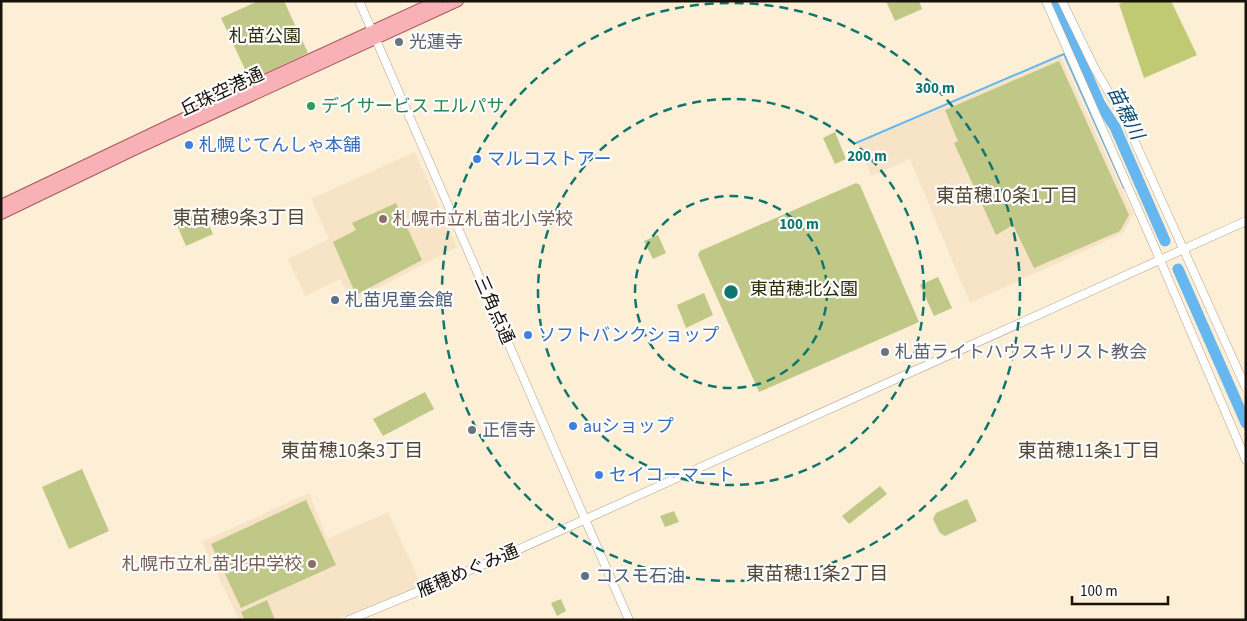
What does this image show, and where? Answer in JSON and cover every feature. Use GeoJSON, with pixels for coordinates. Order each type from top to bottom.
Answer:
{"type":"FeatureCollection","features":[{"type":"Feature","properties":{"kind":"main road","name":"丘珠空港通"},"geometry":{"type":"LineString","coordinates":[[1,214],[374,34],[437,1]]}},
{"type":"Feature","properties":{"kind":"main road","name":"丘珠空港通"},"geometry":{"type":"LineString","coordinates":[[1,205],[374,34],[458,1]]}},
{"type":"Feature","properties":{"kind":"street","name":"三角点通"},"geometry":{"type":"LineString","coordinates":[[359,1],[629,620]]}},
{"type":"Feature","properties":{"kind":"street"},"geometry":{"type":"LineString","coordinates":[[1046,1],[1246,460]]}},
{"type":"Feature","properties":{"kind":"street"},"geometry":{"type":"LineString","coordinates":[[1062,1],[1094,67],[1126,122],[1246,388]]}},
{"type":"Feature","properties":{"kind":"street","name":"雁穂めぐみ通"},"geometry":{"type":"LineString","coordinates":[[349,620],[426,590],[1246,221]]}},
{"type":"Feature","properties":{"kind":"shaded area"},"geometry":{"type":"Polygon","coordinates":[[[1061,57],[1133,214],[1123,233],[970,303],[910,159],[871,176],[858,144],[1061,57]]]}},
{"type":"Feature","properties":{"kind":"shaded area","name":"札幌市立札苗北小学校"},"geometry":{"type":"Polygon","coordinates":[[[415,152],[457,247],[352,301],[340,279],[305,296],[288,259],[329,239],[311,199],[415,152]]]}},
{"type":"Feature","properties":{"kind":"shaded area","name":"札幌市立札苗北中学校"},"geometry":{"type":"Polygon","coordinates":[[[309,493],[327,539],[388,512],[421,585],[335,620],[239,620],[202,542],[309,493]]]}},
{"type":"Feature","properties":{"kind":"green space","name":"札苗公園"},"geometry":{"type":"Polygon","coordinates":[[[258,1],[284,1],[308,53],[250,80],[221,18],[258,1]]]}},
{"type":"Feature","properties":{"kind":"green space"},"geometry":{"type":"Polygon","coordinates":[[[886,1],[919,1],[922,9],[895,21],[886,1]]]}},
{"type":"Feature","properties":{"kind":"green space"},"geometry":{"type":"Polygon","coordinates":[[[1125,1],[1171,1],[1197,55],[1144,78],[1119,4],[1125,1]]]}},
{"type":"Feature","properties":{"kind":"green space"},"geometry":{"type":"Polygon","coordinates":[[[1059,61],[1129,215],[1120,231],[1034,268],[1013,225],[996,235],[954,143],[958,141],[945,110],[1059,61]]]}},
{"type":"Feature","properties":{"kind":"green space"},"geometry":{"type":"Polygon","coordinates":[[[835,132],[846,159],[835,164],[823,138],[835,132]]]}},
{"type":"Feature","properties":{"kind":"green space","name":"東苗穂北公園"},"geometry":{"type":"Polygon","coordinates":[[[856,183],[860,185],[919,322],[759,392],[698,255],[700,251],[856,183]]]}},
{"type":"Feature","properties":{"kind":"green space"},"geometry":{"type":"Polygon","coordinates":[[[396,203],[422,260],[356,295],[333,242],[356,230],[352,223],[396,203]]]}},
{"type":"Feature","properties":{"kind":"green space"},"geometry":{"type":"Polygon","coordinates":[[[203,211],[213,234],[186,246],[176,223],[203,211]]]}},
{"type":"Feature","properties":{"kind":"green space"},"geometry":{"type":"Polygon","coordinates":[[[658,235],[666,253],[653,259],[644,241],[658,235]]]}},
{"type":"Feature","properties":{"kind":"green space"},"geometry":{"type":"Polygon","coordinates":[[[938,277],[952,308],[934,316],[920,285],[938,277]]]}},
{"type":"Feature","properties":{"kind":"green space"},"geometry":{"type":"Polygon","coordinates":[[[704,293],[713,315],[686,328],[677,305],[704,293]]]}},
{"type":"Feature","properties":{"kind":"green space"},"geometry":{"type":"Polygon","coordinates":[[[425,392],[434,409],[383,436],[373,419],[425,392]]]}},
{"type":"Feature","properties":{"kind":"green space"},"geometry":{"type":"Polygon","coordinates":[[[82,469],[109,531],[69,549],[42,487],[82,469]]]}},
{"type":"Feature","properties":{"kind":"green space"},"geometry":{"type":"Polygon","coordinates":[[[880,486],[887,494],[849,524],[842,516],[880,486]]]}},
{"type":"Feature","properties":{"kind":"green space"},"geometry":{"type":"Polygon","coordinates":[[[967,499],[977,521],[945,536],[940,533],[933,519],[936,513],[967,499]]]}},
{"type":"Feature","properties":{"kind":"green space"},"geometry":{"type":"Polygon","coordinates":[[[306,500],[336,565],[241,608],[211,544],[306,500]]]}},
{"type":"Feature","properties":{"kind":"green space"},"geometry":{"type":"Polygon","coordinates":[[[674,511],[679,522],[665,527],[660,516],[674,511]]]}},
{"type":"Feature","properties":{"kind":"green space"},"geometry":{"type":"Polygon","coordinates":[[[561,599],[566,611],[557,616],[551,603],[561,599]]]}},
{"type":"Feature","properties":{"kind":"green space"},"geometry":{"type":"Polygon","coordinates":[[[267,600],[275,620],[245,620],[241,612],[267,600]]]}},
{"type":"Feature","properties":{"kind":"waterway","name":"苗穂川"},"geometry":{"type":"LineString","coordinates":[[1054,1],[1100,104],[1115,127],[1165,241]]}},
{"type":"Feature","properties":{"kind":"waterway"},"geometry":{"type":"LineString","coordinates":[[856,143],[1064,54],[1124,188]]}},
{"type":"Feature","properties":{"kind":"waterway","name":"苗穂川"},"geometry":{"type":"LineString","coordinates":[[1178,269],[1246,423]]}},
{"type":"Feature","properties":{"kind":"place","name":"光蓮寺"},"geometry":{"type":"Point","coordinates":[399,42]}},
{"type":"Feature","properties":{"kind":"place","name":"デイサービス エルパサ"},"geometry":{"type":"Point","coordinates":[311,106]}},
{"type":"Feature","properties":{"kind":"place","name":"札幌じてんしゃ本舗"},"geometry":{"type":"Point","coordinates":[189,145]}},
{"type":"Feature","properties":{"kind":"place","name":"マルコストアー"},"geometry":{"type":"Point","coordinates":[477,159]}},
{"type":"Feature","properties":{"kind":"place","name":"札幌市立札苗北小学校"},"geometry":{"type":"Point","coordinates":[383,219]}},
{"type":"Feature","properties":{"kind":"place","name":"札苗児童会館"},"geometry":{"type":"Point","coordinates":[335,300]}},
{"type":"Feature","properties":{"kind":"place","name":"ソフトバンクショップ"},"geometry":{"type":"Point","coordinates":[528,335]}},
{"type":"Feature","properties":{"kind":"place","name":"札苗ライトハウスキリスト教会"},"geometry":{"type":"Point","coordinates":[885,352]}},
{"type":"Feature","properties":{"kind":"place","name":"auショップ"},"geometry":{"type":"Point","coordinates":[573,426]}},
{"type":"Feature","properties":{"kind":"place","name":"正信寺"},"geometry":{"type":"Point","coordinates":[472,430]}},
{"type":"Feature","properties":{"kind":"place","name":"セイコーマート"},"geometry":{"type":"Point","coordinates":[599,475]}},
{"type":"Feature","properties":{"kind":"place","name":"札幌市立札苗北中学校"},"geometry":{"type":"Point","coordinates":[312,564]}},
{"type":"Feature","properties":{"kind":"place","name":"コスモ石油"},"geometry":{"type":"Point","coordinates":[585,576]}},
{"type":"Feature","properties":{"kind":"district","name":"東苗穂10条1丁目"},"geometry":{"type":"Point","coordinates":[1007,196]}},
{"type":"Feature","properties":{"kind":"district","name":"東苗穂9条3丁目"},"geometry":{"type":"Point","coordinates":[239,218]}},
{"type":"Feature","properties":{"kind":"district","name":"東苗穂10条3丁目"},"geometry":{"type":"Point","coordinates":[352,451]}},
{"type":"Feature","properties":{"kind":"district","name":"東苗穂11条1丁目"},"geometry":{"type":"Point","coordinates":[1089,451]}},
{"type":"Feature","properties":{"kind":"district","name":"東苗穂11条2丁目"},"geometry":{"type":"Point","coordinates":[817,574]}}]}
